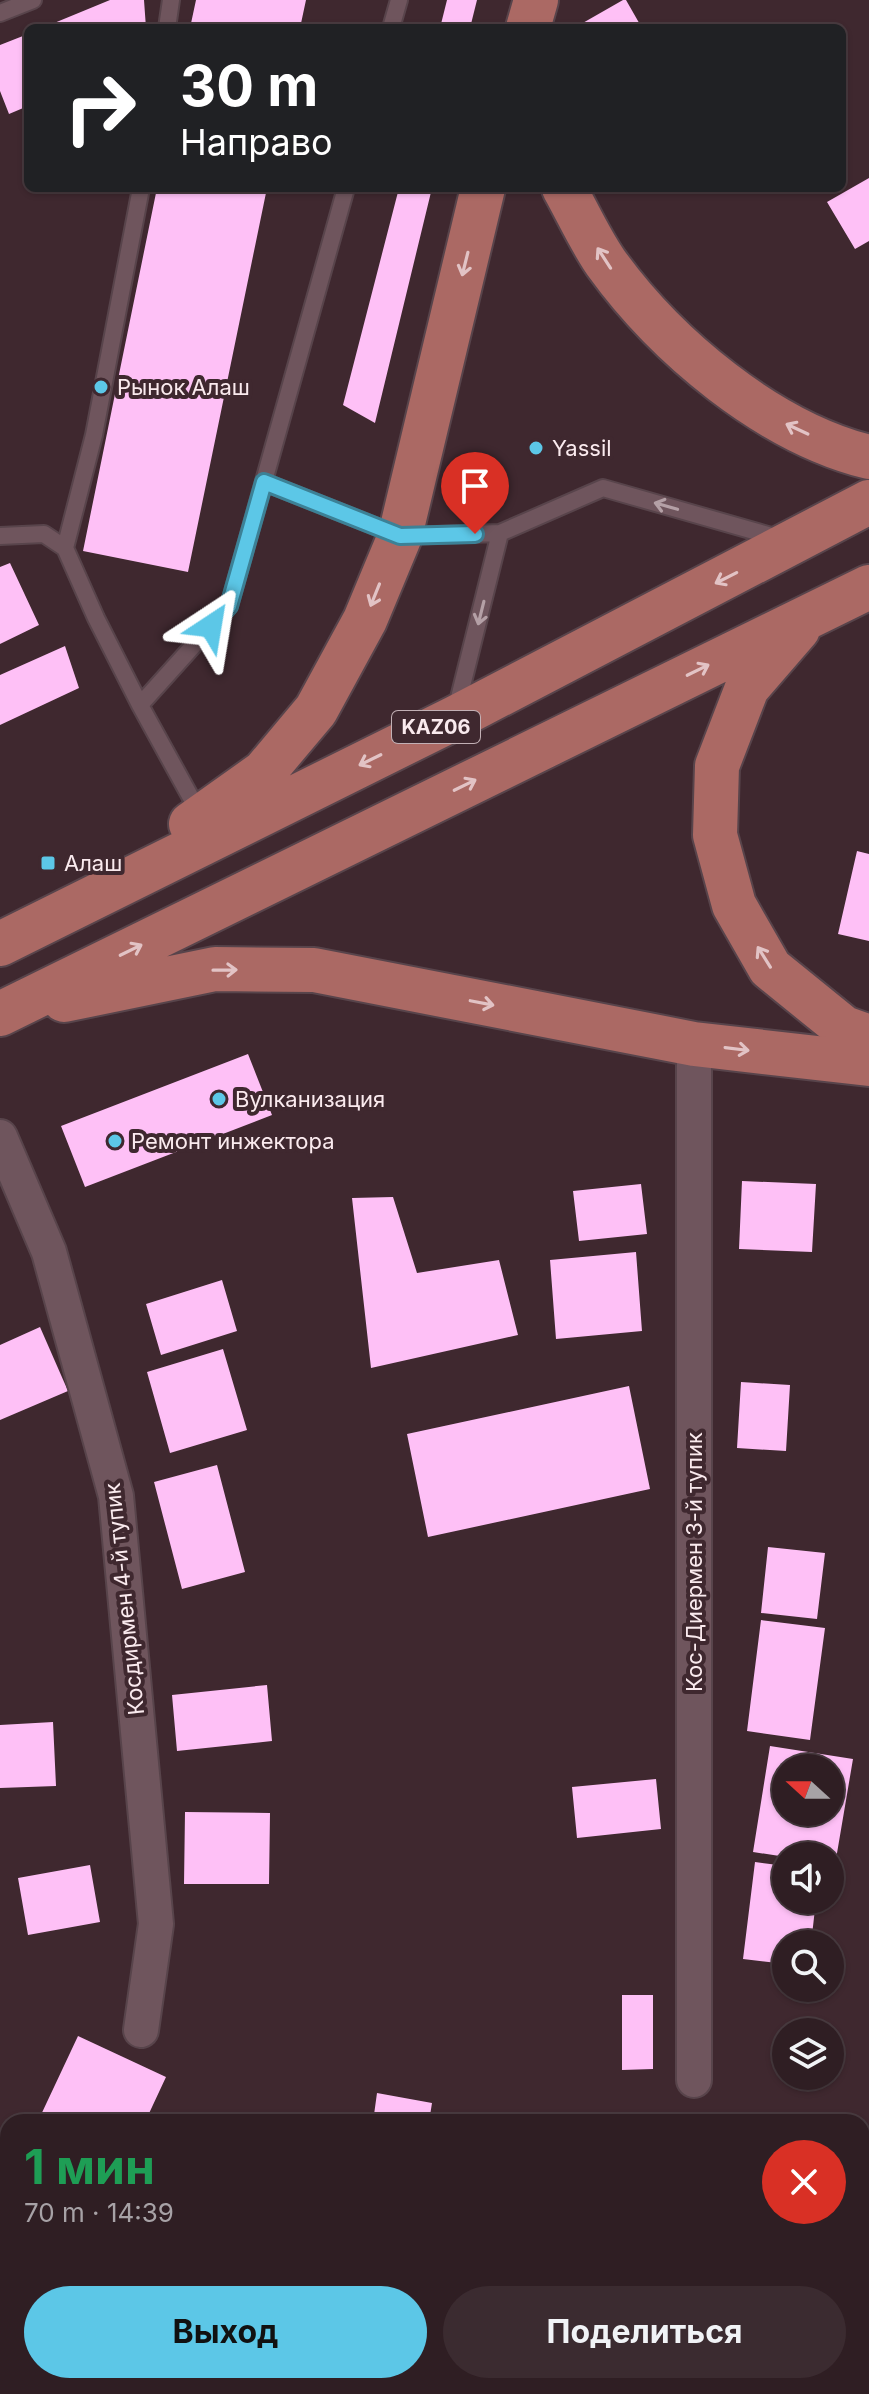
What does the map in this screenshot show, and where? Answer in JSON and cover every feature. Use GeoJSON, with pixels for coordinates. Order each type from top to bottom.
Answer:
{"type":"FeatureCollection","features":[{"type":"Feature","properties":{"kind":"highway","name":"KАZ06"},"geometry":{"type":"LineString","coordinates":[[17,935],[202,817],[264,772],[316,710],[365,620],[400,536],[482,192]]}},
{"type":"Feature","properties":{"kind":"highway"},"geometry":{"type":"LineString","coordinates":[[566,192],[605,262],[670,339],[733,391],[791,427],[869,457]]}},
{"type":"Feature","properties":{"kind":"highway","name":"KАZ06"},"geometry":{"type":"LineString","coordinates":[[17,935],[455,718],[869,502]]}},
{"type":"Feature","properties":{"kind":"highway","name":"KАZ06"},"geometry":{"type":"LineString","coordinates":[[5,1011],[869,587]]}},
{"type":"Feature","properties":{"kind":"highway"},"geometry":{"type":"LineString","coordinates":[[810,615],[747,688],[717,766],[715,835],[734,905],[770,968],[844,1028],[869,1037]]}},
{"type":"Feature","properties":{"kind":"highway"},"geometry":{"type":"LineString","coordinates":[[5,1011],[215,969],[314,970],[694,1044],[869,1064]]}},
{"type":"Feature","properties":{"kind":"street","name":"Кос-Диермен 3-й тупик"},"geometry":{"type":"LineString","coordinates":[[694,1044],[694,2080]]}},
{"type":"Feature","properties":{"kind":"street","name":"Косдирмен 4-й тупик"},"geometry":{"type":"LineString","coordinates":[[0,1137],[49,1252],[116,1496],[156,1924],[141,2030]]}},
{"type":"Feature","properties":{"kind":"lane"},"geometry":{"type":"LineString","coordinates":[[0,13],[33,0]]}},
{"type":"Feature","properties":{"kind":"lane"},"geometry":{"type":"LineString","coordinates":[[168,24],[171,0]]}},
{"type":"Feature","properties":{"kind":"lane"},"geometry":{"type":"LineString","coordinates":[[392,24],[399,0]]}},
{"type":"Feature","properties":{"kind":"lane"},"geometry":{"type":"LineString","coordinates":[[65,548],[94,435],[140,192]]}},
{"type":"Feature","properties":{"kind":"lane"},"geometry":{"type":"LineString","coordinates":[[140,705],[229,606],[345,192]]}},
{"type":"Feature","properties":{"kind":"lane"},"geometry":{"type":"LineString","coordinates":[[264,482],[400,536],[500,533],[603,488],[795,542]]}},
{"type":"Feature","properties":{"kind":"lane"},"geometry":{"type":"LineString","coordinates":[[455,718],[500,533]]}},
{"type":"Feature","properties":{"kind":"lane"},"geometry":{"type":"LineString","coordinates":[[0,536],[44,534],[65,548],[140,705],[202,817]]}},
{"type":"Feature","properties":{"kind":"building"},"geometry":{"type":"Polygon","coordinates":[[[110,0],[144,0],[146,24],[52,24],[110,0]]]}},
{"type":"Feature","properties":{"kind":"building"},"geometry":{"type":"Polygon","coordinates":[[[196,0],[306,0],[301,24],[191,24],[196,0]]]}},
{"type":"Feature","properties":{"kind":"building"},"geometry":{"type":"Polygon","coordinates":[[[447,0],[477,0],[471,24],[441,24],[447,0]]]}},
{"type":"Feature","properties":{"kind":"building"},"geometry":{"type":"Polygon","coordinates":[[[626,0],[640,24],[581,24],[626,0]]]}},
{"type":"Feature","properties":{"kind":"building"},"geometry":{"type":"Polygon","coordinates":[[[24,36],[24,108],[9,114],[0,91],[0,45],[24,36]]]}},
{"type":"Feature","properties":{"kind":"building"},"geometry":{"type":"Polygon","coordinates":[[[869,178],[869,241],[855,249],[827,202],[869,178]]]}},
{"type":"Feature","properties":{"kind":"building"},"geometry":{"type":"Polygon","coordinates":[[[156,192],[266,192],[188,572],[83,551],[156,192]]]}},
{"type":"Feature","properties":{"kind":"building"},"geometry":{"type":"Polygon","coordinates":[[[398,192],[431,192],[375,423],[343,405],[398,192]]]}},
{"type":"Feature","properties":{"kind":"building"},"geometry":{"type":"Polygon","coordinates":[[[10,563],[39,625],[0,644],[0,567],[10,563]]]}},
{"type":"Feature","properties":{"kind":"building"},"geometry":{"type":"Polygon","coordinates":[[[65,646],[79,688],[0,725],[0,675],[65,646]]]}},
{"type":"Feature","properties":{"kind":"building"},"geometry":{"type":"Polygon","coordinates":[[[857,851],[869,854],[869,941],[838,934],[857,851]]]}},
{"type":"Feature","properties":{"kind":"building"},"geometry":{"type":"Polygon","coordinates":[[[248,1054],[272,1115],[85,1187],[61,1126],[248,1054]]]}},
{"type":"Feature","properties":{"kind":"building"},"geometry":{"type":"Polygon","coordinates":[[[742,1181],[816,1184],[812,1252],[739,1249],[742,1181]]]}},
{"type":"Feature","properties":{"kind":"building"},"geometry":{"type":"Polygon","coordinates":[[[641,1184],[647,1234],[579,1241],[573,1191],[641,1184]]]}},
{"type":"Feature","properties":{"kind":"building"},"geometry":{"type":"Polygon","coordinates":[[[393,1197],[417,1273],[499,1260],[518,1335],[371,1368],[352,1198],[393,1197]]]}},
{"type":"Feature","properties":{"kind":"building"},"geometry":{"type":"Polygon","coordinates":[[[636,1252],[642,1331],[556,1339],[550,1260],[636,1252]]]}},
{"type":"Feature","properties":{"kind":"building"},"geometry":{"type":"Polygon","coordinates":[[[222,1280],[237,1331],[161,1355],[146,1304],[222,1280]]]}},
{"type":"Feature","properties":{"kind":"building"},"geometry":{"type":"Polygon","coordinates":[[[40,1327],[68,1391],[0,1420],[0,1345],[40,1327]]]}},
{"type":"Feature","properties":{"kind":"building"},"geometry":{"type":"Polygon","coordinates":[[[223,1349],[247,1430],[170,1453],[147,1372],[223,1349]]]}},
{"type":"Feature","properties":{"kind":"building"},"geometry":{"type":"Polygon","coordinates":[[[741,1382],[790,1385],[786,1451],[737,1448],[741,1382]]]}},
{"type":"Feature","properties":{"kind":"building"},"geometry":{"type":"Polygon","coordinates":[[[629,1386],[650,1489],[428,1537],[407,1434],[629,1386]]]}},
{"type":"Feature","properties":{"kind":"building"},"geometry":{"type":"Polygon","coordinates":[[[217,1465],[245,1572],[182,1589],[154,1482],[217,1465]]]}},
{"type":"Feature","properties":{"kind":"building"},"geometry":{"type":"Polygon","coordinates":[[[768,1547],[825,1553],[817,1619],[761,1613],[768,1547]]]}},
{"type":"Feature","properties":{"kind":"building"},"geometry":{"type":"Polygon","coordinates":[[[761,1620],[825,1628],[810,1740],[747,1731],[761,1620]]]}},
{"type":"Feature","properties":{"kind":"building"},"geometry":{"type":"Polygon","coordinates":[[[267,1685],[272,1741],[177,1751],[172,1695],[267,1685]]]}},
{"type":"Feature","properties":{"kind":"building"},"geometry":{"type":"Polygon","coordinates":[[[53,1722],[56,1786],[0,1788],[0,1725],[53,1722]]]}},
{"type":"Feature","properties":{"kind":"building"},"geometry":{"type":"Polygon","coordinates":[[[770,1746],[821,1754],[772,1754],[772,1826],[842,1826],[839,1842],[772,1842],[772,1855],[753,1852],[770,1746]]]}},
{"type":"Feature","properties":{"kind":"building"},"geometry":{"type":"Polygon","coordinates":[[[844,1758],[853,1759],[844,1812],[844,1758]]]}},
{"type":"Feature","properties":{"kind":"building"},"geometry":{"type":"Polygon","coordinates":[[[656,1779],[661,1829],[577,1838],[572,1787],[656,1779]]]}},
{"type":"Feature","properties":{"kind":"building"},"geometry":{"type":"Polygon","coordinates":[[[185,1812],[270,1813],[269,1884],[184,1884],[185,1812]]]}},
{"type":"Feature","properties":{"kind":"building"},"geometry":{"type":"Polygon","coordinates":[[[755,1862],[772,1864],[772,1914],[814,1914],[813,1930],[772,1930],[772,1962],[743,1959],[755,1862]]]}},
{"type":"Feature","properties":{"kind":"building"},"geometry":{"type":"Polygon","coordinates":[[[90,1865],[100,1922],[28,1935],[18,1878],[90,1865]]]}},
{"type":"Feature","properties":{"kind":"building"},"geometry":{"type":"Polygon","coordinates":[[[622,1995],[653,1995],[653,2069],[622,2070],[622,1995]]]}},
{"type":"Feature","properties":{"kind":"building"},"geometry":{"type":"Polygon","coordinates":[[[78,2036],[166,2077],[149,2114],[41,2114],[78,2036]]]}},
{"type":"Feature","properties":{"kind":"building"},"geometry":{"type":"Polygon","coordinates":[[[377,2093],[432,2103],[430,2114],[374,2114],[377,2093]]]}},
{"type":"Feature","properties":{"kind":"place","name":"Рынок Алаш"},"geometry":{"type":"Point","coordinates":[101,387]}},
{"type":"Feature","properties":{"kind":"place","name":"Yassil"},"geometry":{"type":"Point","coordinates":[536,448]}},
{"type":"Feature","properties":{"kind":"place","name":"Алаш"},"geometry":{"type":"Point","coordinates":[48,863]}},
{"type":"Feature","properties":{"kind":"place","name":"Вулканизация"},"geometry":{"type":"Point","coordinates":[219,1099]}},
{"type":"Feature","properties":{"kind":"place","name":"Ремонт инжектора"},"geometry":{"type":"Point","coordinates":[115,1141]}},
{"type":"Feature","properties":{"kind":"route"},"geometry":{"type":"LineString","coordinates":[[211,626],[229,606],[264,482],[400,536],[475,534]]}}]}
